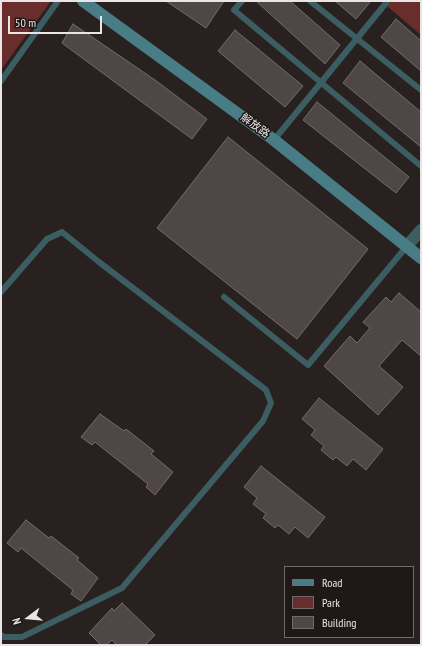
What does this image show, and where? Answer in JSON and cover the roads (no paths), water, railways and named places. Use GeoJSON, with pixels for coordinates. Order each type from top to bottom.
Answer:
{"type":"FeatureCollection","features":[{"type":"Feature","properties":{"kind":"street","name":"解放路"},"geometry":{"type":"LineString","coordinates":[[83,1],[274,140],[421,258]]}},
{"type":"Feature","properties":{"kind":"street"},"geometry":{"type":"LineString","coordinates":[[407,246],[421,230]]}},
{"type":"Feature","properties":{"kind":"lane"},"geometry":{"type":"LineString","coordinates":[[1,81],[58,1]]}},
{"type":"Feature","properties":{"kind":"lane"},"geometry":{"type":"LineString","coordinates":[[242,1],[234,10],[421,166]]}},
{"type":"Feature","properties":{"kind":"lane"},"geometry":{"type":"LineString","coordinates":[[310,1],[421,90]]}},
{"type":"Feature","properties":{"kind":"lane"},"geometry":{"type":"LineString","coordinates":[[274,140],[386,3]]}},
{"type":"Feature","properties":{"kind":"lane"},"geometry":{"type":"LineString","coordinates":[[1,292],[47,239],[62,232],[266,390],[271,403],[263,421],[122,588],[22,637],[4,637],[1,635]]}},
{"type":"Feature","properties":{"kind":"lane"},"geometry":{"type":"LineString","coordinates":[[224,297],[308,365],[407,246]]}}]}
